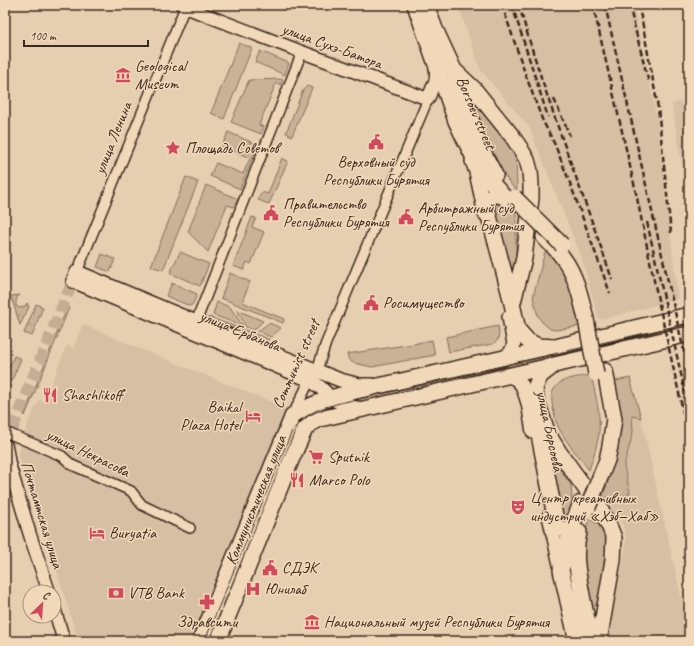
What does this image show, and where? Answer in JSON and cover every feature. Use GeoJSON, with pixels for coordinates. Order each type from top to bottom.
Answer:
{"type":"FeatureCollection","features":[{"type":"Feature","properties":{"kind":"main road","name":"Borsoev street"},"geometry":{"type":"LineString","coordinates":[[415,5],[456,121],[478,166],[491,182],[509,198],[563,258],[573,276],[590,318]]}},
{"type":"Feature","properties":{"kind":"main road","name":"Borsoev street"},"geometry":{"type":"LineString","coordinates":[[426,5],[435,29],[454,70],[477,137],[486,158],[509,198]]}},
{"type":"Feature","properties":{"kind":"main road","name":"Borsoev street"},"geometry":{"type":"LineString","coordinates":[[454,70],[474,89],[512,136],[527,160],[530,171],[531,198],[524,258],[511,300],[518,330],[528,341],[538,346],[554,347],[689,315]]}},
{"type":"Feature","properties":{"kind":"main road"},"geometry":{"type":"LineString","coordinates":[[466,144],[476,172],[484,212],[502,279],[514,344],[511,352],[504,358]]}},
{"type":"Feature","properties":{"kind":"main road"},"geometry":{"type":"LineString","coordinates":[[511,300],[486,205],[489,199],[498,195],[509,198],[562,245],[569,254],[582,278],[591,303],[590,318],[600,373],[614,420],[607,460],[597,474],[585,505],[571,528],[561,570]]}},
{"type":"Feature","properties":{"kind":"main road","name":"улица Ербанова"},"geometry":{"type":"LineString","coordinates":[[75,277],[194,326],[316,379],[340,380],[360,385],[380,386],[554,347]]}},
{"type":"Feature","properties":{"kind":"main road","name":"улица Ербанова"},"geometry":{"type":"LineString","coordinates":[[316,379],[331,398],[347,406],[362,409],[689,334]]}},
{"type":"Feature","properties":{"kind":"main road"},"geometry":{"type":"LineString","coordinates":[[554,366],[540,376],[535,388],[540,440],[557,526],[563,530],[571,528]]}},
{"type":"Feature","properties":{"kind":"main road","name":"улица Борсоева"},"geometry":{"type":"LineString","coordinates":[[509,376],[516,379],[522,385],[528,404],[536,453],[577,641]]}},
{"type":"Feature","properties":{"kind":"main road"},"geometry":{"type":"LineString","coordinates":[[293,415],[314,404],[331,398],[380,386]]}},
{"type":"Feature","properties":{"kind":"main road"},"geometry":{"type":"LineString","coordinates":[[537,402],[548,434],[559,452],[601,510],[614,538],[613,560],[599,641]]}},
{"type":"Feature","properties":{"kind":"main road","name":"Коммунистическая улица"},"geometry":{"type":"LineString","coordinates":[[219,641],[263,528],[305,429],[320,419],[362,409]]}},
{"type":"Feature","properties":{"kind":"main road","name":"Communist street"},"geometry":{"type":"LineString","coordinates":[[200,641],[293,415]]}},
{"type":"Feature","properties":{"kind":"main road"},"geometry":{"type":"LineString","coordinates":[[585,505],[577,540],[576,564],[592,641]]}},
{"type":"Feature","properties":{"kind":"street","name":"улица Сухэ-Батора"},"geometry":{"type":"LineString","coordinates":[[183,6],[302,52],[428,98]]}},
{"type":"Feature","properties":{"kind":"street","name":"улица Ленина"},"geometry":{"type":"LineString","coordinates":[[75,277],[183,6]]}},
{"type":"Feature","properties":{"kind":"street"},"geometry":{"type":"LineString","coordinates":[[194,326],[302,52]]}},
{"type":"Feature","properties":{"kind":"street"},"geometry":{"type":"LineString","coordinates":[[428,98],[436,79],[436,62]]}},
{"type":"Feature","properties":{"kind":"street"},"geometry":{"type":"LineString","coordinates":[[428,98],[447,94]]}},
{"type":"Feature","properties":{"kind":"street","name":"Communist street"},"geometry":{"type":"LineString","coordinates":[[293,415],[316,379],[329,336],[428,98]]}},
{"type":"Feature","properties":{"kind":"street"},"geometry":{"type":"LineString","coordinates":[[305,429],[314,404],[316,379]]}},
{"type":"Feature","properties":{"kind":"street","name":"улица Некрасова"},"geometry":{"type":"LineString","coordinates":[[10,434],[62,456],[72,465],[131,491],[142,505],[190,528]]}},
{"type":"Feature","properties":{"kind":"street","name":"Почтамтская улица"},"geometry":{"type":"LineString","coordinates":[[5,447],[45,584]]}},
{"type":"Feature","properties":{"kind":"street"},"geometry":{"type":"LineString","coordinates":[[59,624],[64,641]]}},
{"type":"Feature","properties":{"kind":"shaded area"},"geometry":{"type":"Polygon","coordinates":[[[458,5],[634,5],[657,120],[678,299],[599,320],[581,256],[529,127],[480,69],[458,5]]]}},
{"type":"Feature","properties":{"kind":"shaded area"},"geometry":{"type":"Polygon","coordinates":[[[689,99],[689,208],[672,104],[689,99]]]}},
{"type":"Feature","properties":{"kind":"shaded area"},"geometry":{"type":"Polygon","coordinates":[[[83,324],[133,346],[289,409],[193,641],[78,641],[37,504],[18,456],[28,423],[39,400],[44,402],[67,345],[73,348],[83,324]]]}},
{"type":"Feature","properties":{"kind":"shaded area"},"geometry":{"type":"Polygon","coordinates":[[[632,416],[641,418],[689,632],[689,641],[608,641],[608,632],[625,551],[626,538],[623,525],[602,498],[622,497],[630,493],[624,466],[633,432],[632,416]]]}},
{"type":"Feature","properties":{"kind":"green space"},"geometry":{"type":"Polygon","coordinates":[[[239,43],[252,48],[224,119],[211,113],[239,43]]]}},
{"type":"Feature","properties":{"kind":"green space"},"geometry":{"type":"Polygon","coordinates":[[[260,51],[289,63],[285,75],[255,62],[260,51]]]}},
{"type":"Feature","properties":{"kind":"green space"},"geometry":{"type":"Polygon","coordinates":[[[283,79],[281,85],[276,83],[259,125],[264,127],[261,134],[231,122],[249,80],[283,79]]]}},
{"type":"Feature","properties":{"kind":"green space"},"geometry":{"type":"Polygon","coordinates":[[[307,86],[312,88],[292,136],[286,133],[303,90],[307,86]]]}},
{"type":"Feature","properties":{"kind":"green space"},"geometry":{"type":"Polygon","coordinates":[[[472,94],[516,152],[517,192],[501,171],[489,146],[467,96],[472,94]]]}},
{"type":"Feature","properties":{"kind":"green space"},"geometry":{"type":"Polygon","coordinates":[[[228,132],[258,145],[240,189],[210,176],[216,163],[243,174],[250,158],[222,146],[228,132]]]}},
{"type":"Feature","properties":{"kind":"green space"},"geometry":{"type":"Polygon","coordinates":[[[282,158],[288,161],[269,204],[258,200],[262,192],[268,194],[282,158]]]}},
{"type":"Feature","properties":{"kind":"green space"},"geometry":{"type":"Polygon","coordinates":[[[186,177],[198,182],[163,270],[151,266],[186,177]]]}},
{"type":"Feature","properties":{"kind":"green space"},"geometry":{"type":"Polygon","coordinates":[[[206,185],[238,199],[234,207],[227,205],[208,252],[188,232],[206,185]]]}},
{"type":"Feature","properties":{"kind":"green space"},"geometry":{"type":"Polygon","coordinates":[[[497,200],[506,202],[516,212],[516,257],[514,277],[505,259],[492,207],[497,200]]]}},
{"type":"Feature","properties":{"kind":"green space"},"geometry":{"type":"Polygon","coordinates":[[[252,217],[256,218],[252,227],[264,232],[251,264],[247,262],[244,270],[233,266],[252,217]]]}},
{"type":"Feature","properties":{"kind":"green space"},"geometry":{"type":"Polygon","coordinates":[[[547,244],[558,259],[573,294],[579,326],[556,330],[550,329],[538,316],[533,297],[547,244]]]}},
{"type":"Feature","properties":{"kind":"green space"},"geometry":{"type":"Polygon","coordinates":[[[180,252],[209,264],[200,286],[170,273],[180,252]]]}},
{"type":"Feature","properties":{"kind":"green space"},"geometry":{"type":"Polygon","coordinates":[[[102,254],[115,259],[110,272],[97,267],[102,254]]]}},
{"type":"Feature","properties":{"kind":"green space"},"geometry":{"type":"Polygon","coordinates":[[[230,273],[250,282],[242,302],[284,319],[283,323],[221,298],[230,273]]]}},
{"type":"Feature","properties":{"kind":"green space"},"geometry":{"type":"Polygon","coordinates":[[[172,283],[197,294],[193,304],[190,306],[166,296],[172,283]]]}},
{"type":"Feature","properties":{"kind":"green space"},"geometry":{"type":"Polygon","coordinates":[[[20,295],[16,300],[16,306],[20,308],[24,307],[27,303],[29,307],[20,325],[11,296],[20,295]]]}},
{"type":"Feature","properties":{"kind":"green space"},"geometry":{"type":"Polygon","coordinates":[[[217,302],[230,307],[243,326],[213,315],[217,302]]]}},
{"type":"Feature","properties":{"kind":"green space"},"geometry":{"type":"Polygon","coordinates":[[[36,304],[43,307],[32,336],[24,333],[36,304]]]}},
{"type":"Feature","properties":{"kind":"green space"},"geometry":{"type":"Polygon","coordinates":[[[67,308],[69,308],[25,416],[24,415],[67,308]]]}},
{"type":"Feature","properties":{"kind":"green space"},"geometry":{"type":"Polygon","coordinates":[[[237,310],[263,321],[254,330],[246,327],[237,310]]]}},
{"type":"Feature","properties":{"kind":"green space"},"geometry":{"type":"Polygon","coordinates":[[[209,317],[269,339],[265,344],[210,321],[209,317]]]}},
{"type":"Feature","properties":{"kind":"green space"},"geometry":{"type":"Polygon","coordinates":[[[269,323],[281,328],[271,337],[258,331],[269,323]]]}},
{"type":"Feature","properties":{"kind":"green space"},"geometry":{"type":"Polygon","coordinates":[[[498,326],[498,340],[493,344],[449,352],[446,337],[498,326]]]}},
{"type":"Feature","properties":{"kind":"green space"},"geometry":{"type":"Polygon","coordinates":[[[432,340],[435,355],[372,367],[354,363],[349,360],[347,354],[413,344],[432,340]]]}},
{"type":"Feature","properties":{"kind":"green space"},"geometry":{"type":"Polygon","coordinates":[[[14,356],[21,359],[5,396],[5,376],[14,356]]]}},
{"type":"Feature","properties":{"kind":"green space"},"geometry":{"type":"Polygon","coordinates":[[[591,375],[598,409],[599,435],[589,470],[560,430],[553,409],[552,394],[557,385],[565,380],[591,375]]]}},
{"type":"Feature","properties":{"kind":"green space"},"geometry":{"type":"Polygon","coordinates":[[[630,378],[641,418],[632,416],[633,432],[624,466],[630,493],[622,497],[602,498],[614,464],[619,437],[619,428],[611,382],[630,378]]]}},
{"type":"Feature","properties":{"kind":"green space"},"geometry":{"type":"Polygon","coordinates":[[[540,440],[571,485],[573,509],[569,518],[565,521],[560,520],[540,440]]]}},
{"type":"Feature","properties":{"kind":"green space"},"geometry":{"type":"Polygon","coordinates":[[[589,519],[603,528],[607,543],[607,561],[596,606],[591,606],[582,559],[583,544],[589,519]]]}},
{"type":"Feature","properties":{"kind":"tunnel"},"geometry":{"type":"LineString","coordinates":[[6,446],[73,281]]}},
{"type":"Feature","properties":{"kind":"tram line"},"geometry":{"type":"LineString","coordinates":[[205,641],[292,431],[308,415],[319,409],[340,403],[689,323]]}},
{"type":"Feature","properties":{"kind":"railway"},"geometry":{"type":"LineString","coordinates":[[502,5],[542,119],[555,145],[570,183],[610,293]]}},
{"type":"Feature","properties":{"kind":"railway"},"geometry":{"type":"LineString","coordinates":[[512,5],[548,117]]}},
{"type":"Feature","properties":{"kind":"railway"},"geometry":{"type":"LineString","coordinates":[[519,5],[540,74],[612,279]]}},
{"type":"Feature","properties":{"kind":"railway"},"geometry":{"type":"LineString","coordinates":[[593,5],[635,188],[689,438]]}},
{"type":"Feature","properties":{"kind":"railway"},"geometry":{"type":"LineString","coordinates":[[605,5],[685,356]]}},
{"type":"Feature","properties":{"kind":"railway"},"geometry":{"type":"LineString","coordinates":[[629,5],[649,83]]}},
{"type":"Feature","properties":{"kind":"railway"},"geometry":{"type":"LineString","coordinates":[[638,5],[658,108],[671,233]]}},
{"type":"Feature","properties":{"kind":"railway"},"geometry":{"type":"LineString","coordinates":[[554,99],[570,136]]}},
{"type":"Feature","properties":{"kind":"railway"},"geometry":{"type":"LineString","coordinates":[[647,222],[689,410]]}},
{"type":"Feature","properties":{"kind":"place","name":"Geological Museum"},"geometry":{"type":"Point","coordinates":[123,75]}},
{"type":"Feature","properties":{"kind":"place","name":"Верховный суд Республики Бурятия"},"geometry":{"type":"Point","coordinates":[376,142]}},
{"type":"Feature","properties":{"kind":"place","name":"Площадь Советов"},"geometry":{"type":"Point","coordinates":[173,148]}},
{"type":"Feature","properties":{"kind":"place","name":"Правительство Республики Бурятия"},"geometry":{"type":"Point","coordinates":[271,213]}},
{"type":"Feature","properties":{"kind":"place","name":"Арбитражный суд Республики Бурятия"},"geometry":{"type":"Point","coordinates":[406,217]}},
{"type":"Feature","properties":{"kind":"place","name":"Росимущество"},"geometry":{"type":"Point","coordinates":[371,303]}},
{"type":"Feature","properties":{"kind":"place","name":"Shashlikoff"},"geometry":{"type":"Point","coordinates":[50,395]}},
{"type":"Feature","properties":{"kind":"place","name":"Baikal Plaza Hotel"},"geometry":{"type":"Point","coordinates":[253,416]}},
{"type":"Feature","properties":{"kind":"place","name":"Sputnik"},"geometry":{"type":"Point","coordinates":[316,457]}},
{"type":"Feature","properties":{"kind":"place","name":"Marco Polo"},"geometry":{"type":"Point","coordinates":[297,480]}},
{"type":"Feature","properties":{"kind":"place","name":"Центр креативных индустрий «Хэб—Хаб»"},"geometry":{"type":"Point","coordinates":[518,507]}},
{"type":"Feature","properties":{"kind":"place","name":"Buryatia"},"geometry":{"type":"Point","coordinates":[97,533]}},
{"type":"Feature","properties":{"kind":"place","name":"СДЭК"},"geometry":{"type":"Point","coordinates":[270,568]}},
{"type":"Feature","properties":{"kind":"place","name":"Юнилаб"},"geometry":{"type":"Point","coordinates":[253,589]}},
{"type":"Feature","properties":{"kind":"place","name":"VTB Bank"},"geometry":{"type":"Point","coordinates":[116,593]}},
{"type":"Feature","properties":{"kind":"place","name":"Здравсити"},"geometry":{"type":"Point","coordinates":[207,602]}},
{"type":"Feature","properties":{"kind":"place","name":"Национальный музей Республики Бурятия"},"geometry":{"type":"Point","coordinates":[312,622]}}]}
